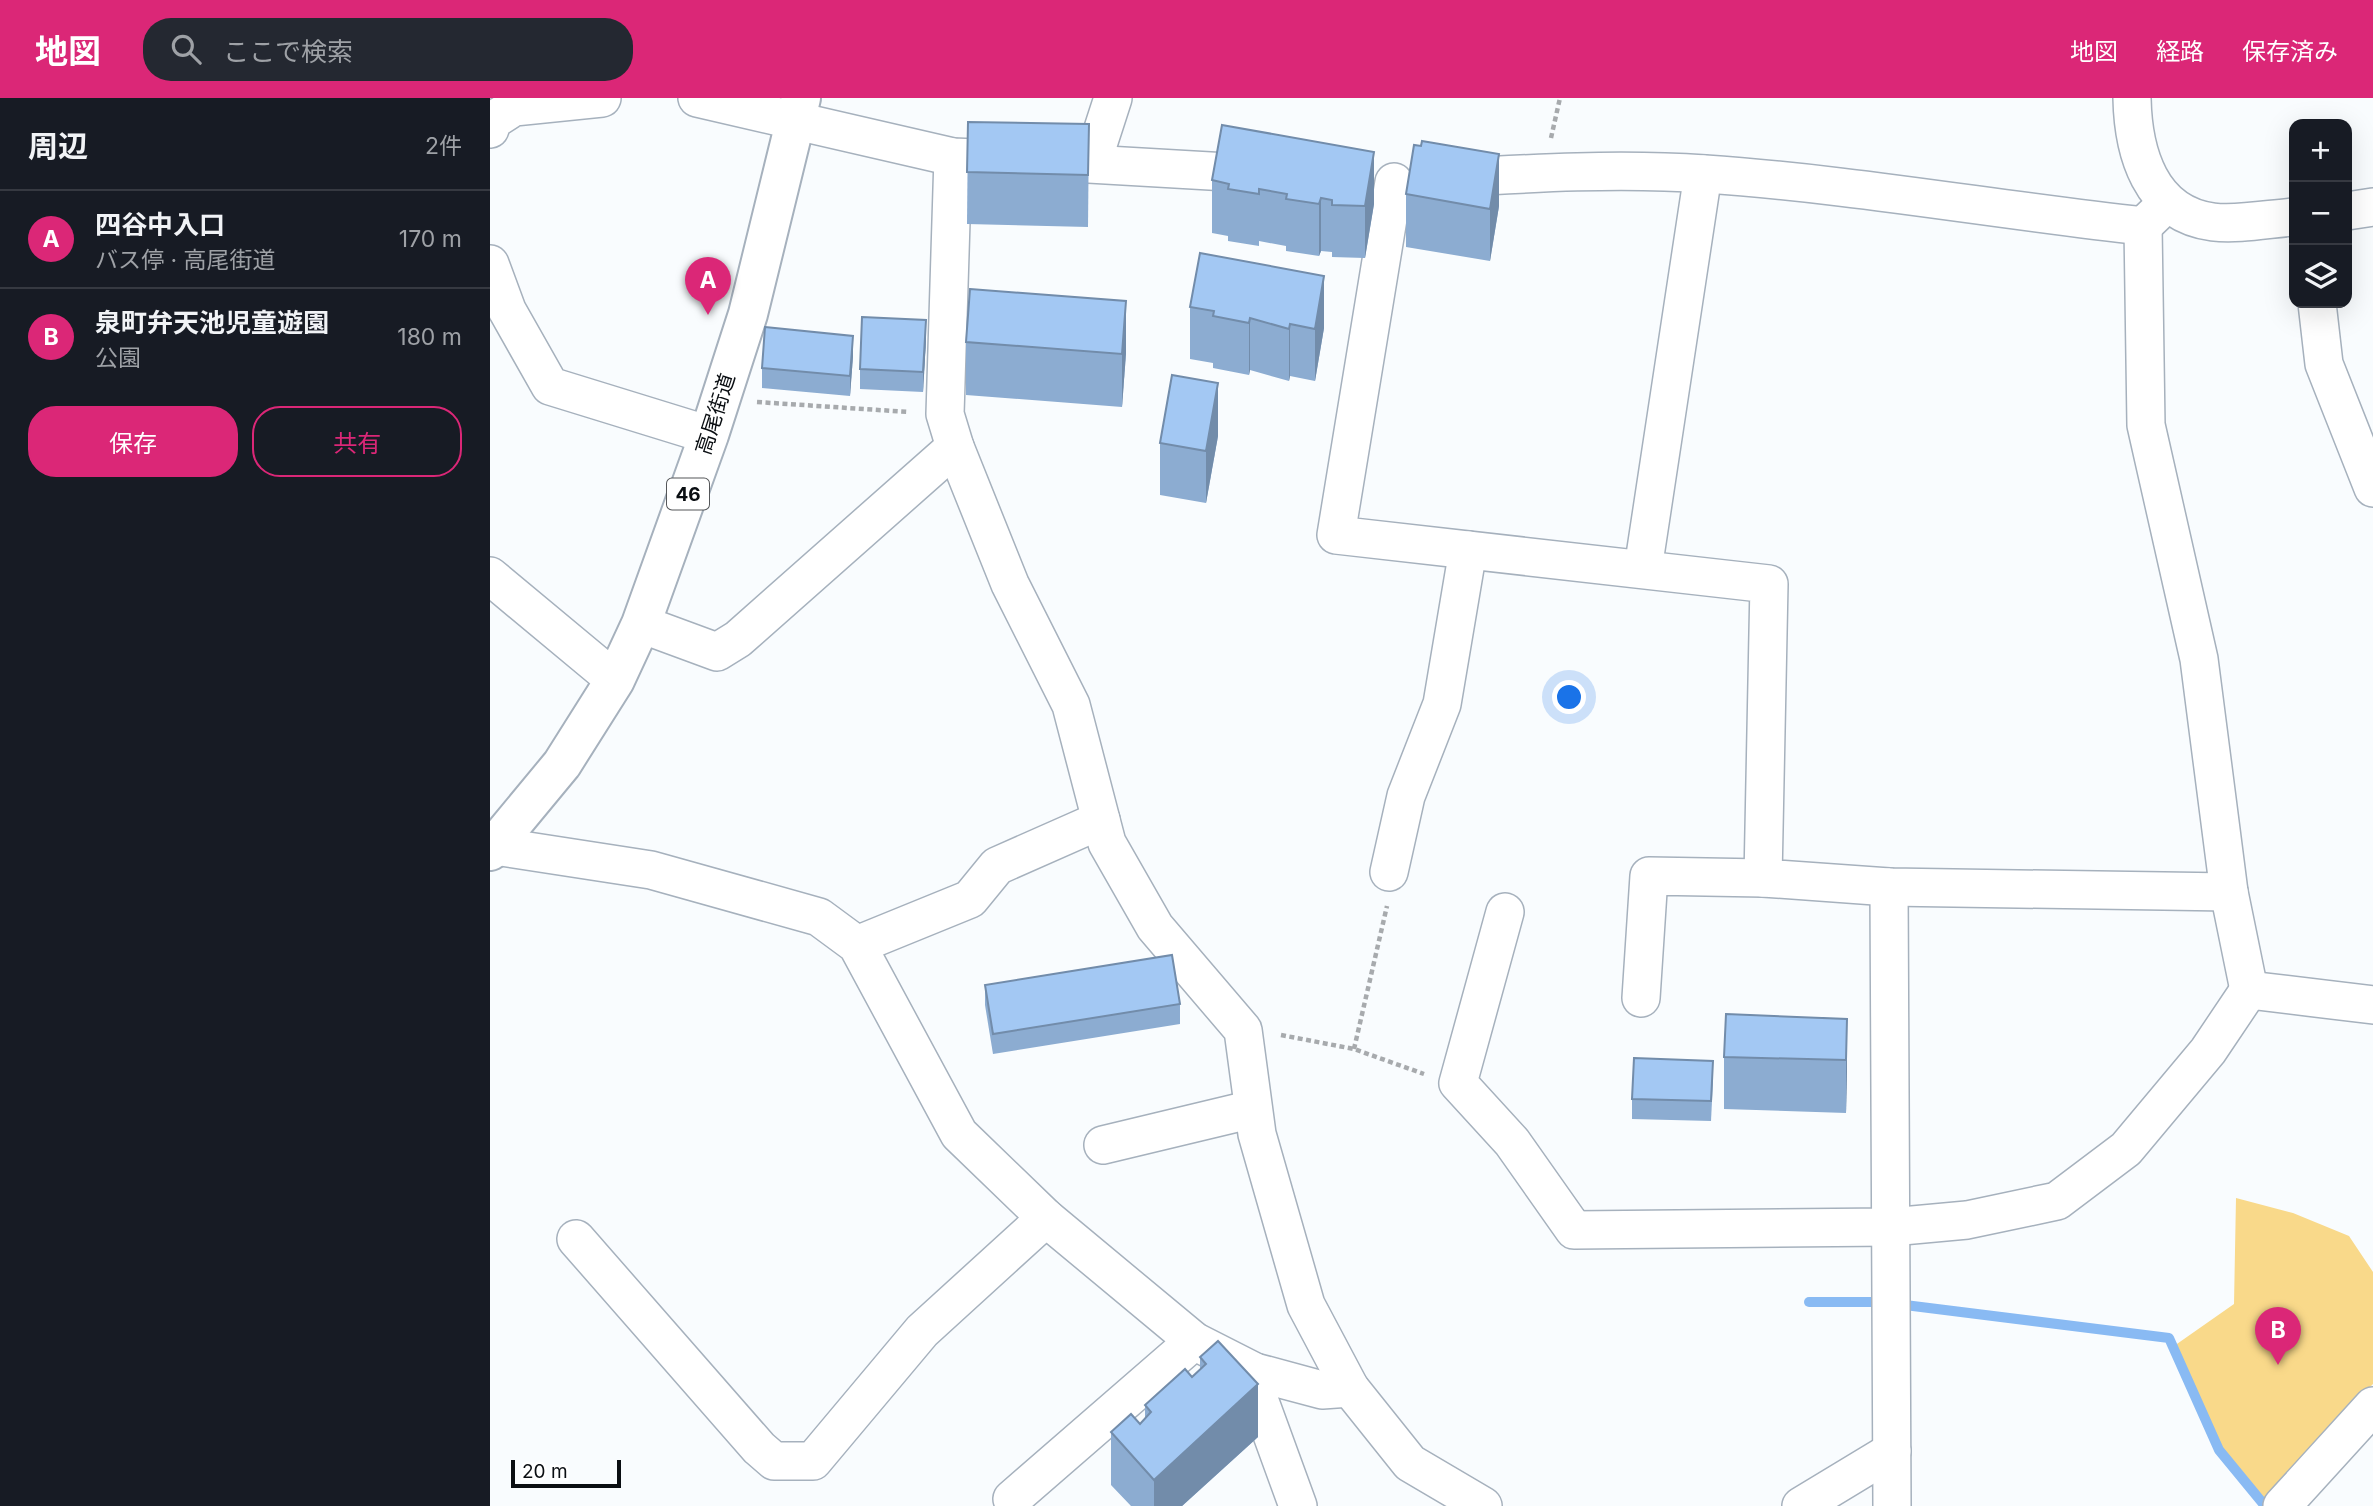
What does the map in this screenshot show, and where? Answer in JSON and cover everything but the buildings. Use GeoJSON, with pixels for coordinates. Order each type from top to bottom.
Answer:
{"type":"FeatureCollection","features":[{"type":"Feature","properties":{"kind":"main road","name":"高尾街道"},"geometry":{"type":"LineString","coordinates":[[493,848],[562,764],[615,680],[640,624],[715,417],[748,314],[798,109]]}},
{"type":"Feature","properties":{"kind":"street"},"geometry":{"type":"LineString","coordinates":[[490,129],[492,121],[514,107],[602,98]]}},
{"type":"Feature","properties":{"kind":"street"},"geometry":{"type":"LineString","coordinates":[[697,98],[798,109],[953,157],[1298,176]]}},
{"type":"Feature","properties":{"kind":"street"},"geometry":{"type":"LineString","coordinates":[[1092,163],[1113,98]]}},
{"type":"Feature","properties":{"kind":"street"},"geometry":{"type":"LineString","coordinates":[[1505,912],[1458,1083],[1512,1142],[1574,1230],[1891,1227],[1967,1220],[2057,1201],[2126,1149],[2208,1051],[2249,990],[2229,892],[2199,659],[2146,425],[2155,215],[2133,121],[2132,98]]}},
{"type":"Feature","properties":{"kind":"street"},"geometry":{"type":"LineString","coordinates":[[953,157],[950,431],[1010,584],[1071,705],[1107,843],[1155,927],[1243,1030],[1254,1109],[1276,1205],[1306,1305],[1350,1388],[1410,1463],[1483,1506]]}},
{"type":"Feature","properties":{"kind":"street"},"geometry":{"type":"LineString","coordinates":[[1763,878],[1769,584],[1336,535],[1380,181],[1543,173],[1703,174],[2155,215],[2184,214],[2213,222],[2289,217]]}},
{"type":"Feature","properties":{"kind":"street"},"geometry":{"type":"LineString","coordinates":[[1643,569],[1703,174]]}},
{"type":"Feature","properties":{"kind":"street"},"geometry":{"type":"LineString","coordinates":[[2352,210],[2373,207]]}},
{"type":"Feature","properties":{"kind":"street"},"geometry":{"type":"LineString","coordinates":[[490,264],[507,310],[550,386],[715,417]]}},
{"type":"Feature","properties":{"kind":"street"},"geometry":{"type":"LineString","coordinates":[[2318,308],[2324,364],[2363,438],[2373,488]]}},
{"type":"Feature","properties":{"kind":"street"},"geometry":{"type":"LineString","coordinates":[[640,624],[717,652],[738,639],[950,431]]}},
{"type":"Feature","properties":{"kind":"street"},"geometry":{"type":"LineString","coordinates":[[1389,872],[1406,796],[1442,704],[1468,550]]}},
{"type":"Feature","properties":{"kind":"street"},"geometry":{"type":"LineString","coordinates":[[490,576],[615,680]]}},
{"type":"Feature","properties":{"kind":"street"},"geometry":{"type":"LineString","coordinates":[[857,945],[970,899],[997,866],[1101,820]]}},
{"type":"Feature","properties":{"kind":"street"},"geometry":{"type":"LineString","coordinates":[[493,848],[651,870],[820,917],[857,945],[959,1134],[1046,1218],[1194,1340],[1255,1372],[1322,1390],[1350,1388]]}},
{"type":"Feature","properties":{"kind":"street"},"geometry":{"type":"LineString","coordinates":[[1641,998],[1649,876],[1763,878],[1889,887],[2229,892]]}},
{"type":"Feature","properties":{"kind":"street"},"geometry":{"type":"LineString","coordinates":[[1889,887],[1892,1506]]}},
{"type":"Feature","properties":{"kind":"street"},"geometry":{"type":"LineString","coordinates":[[2249,990],[2373,1005]]}},
{"type":"Feature","properties":{"kind":"street"},"geometry":{"type":"LineString","coordinates":[[1103,1145],[1254,1109]]}},
{"type":"Feature","properties":{"kind":"street"},"geometry":{"type":"LineString","coordinates":[[576,1239],[759,1448],[774,1461],[813,1461],[922,1331],[1046,1218]]}},
{"type":"Feature","properties":{"kind":"street"},"geometry":{"type":"LineString","coordinates":[[1012,1499],[1194,1340]]}},
{"type":"Feature","properties":{"kind":"street"},"geometry":{"type":"LineString","coordinates":[[1255,1372],[1255,1388],[1298,1506]]}},
{"type":"Feature","properties":{"kind":"street"},"geometry":{"type":"LineString","coordinates":[[2282,1506],[2373,1406]]}},
{"type":"Feature","properties":{"kind":"street"},"geometry":{"type":"LineString","coordinates":[[1801,1506],[1892,1451]]}},
{"type":"Feature","properties":{"kind":"path"},"geometry":{"type":"LineString","coordinates":[[715,417],[950,431]]}},
{"type":"Feature","properties":{"kind":"path"},"geometry":{"type":"LineString","coordinates":[[1354,1049],[1393,880],[1389,872]]}},
{"type":"Feature","properties":{"kind":"path"},"geometry":{"type":"LineString","coordinates":[[1243,1030],[1354,1049],[1445,1083],[1458,1083]]}},
{"type":"Feature","properties":{"kind":"shaded area"},"geometry":{"type":"Polygon","coordinates":[[[2236,1198],[2293,1213],[2349,1236],[2373,1272],[2373,1384],[2305,1453],[2270,1506],[2265,1506],[2219,1450],[2174,1346],[2234,1304],[2236,1198]]]}},
{"type":"Feature","properties":{"kind":"waterway"},"geometry":{"type":"LineString","coordinates":[[1809,1302],[1881,1302]]}},
{"type":"Feature","properties":{"kind":"waterway"},"geometry":{"type":"LineString","coordinates":[[1905,1305],[2169,1338],[2219,1450],[2265,1506]]}},
{"type":"Feature","properties":{"kind":"place","name":"四谷中入口"},"geometry":{"type":"Point","coordinates":[708,315]}},
{"type":"Feature","properties":{"kind":"place","name":"泉町弁天池児童遊園"},"geometry":{"type":"Point","coordinates":[2278,1365]}}]}
